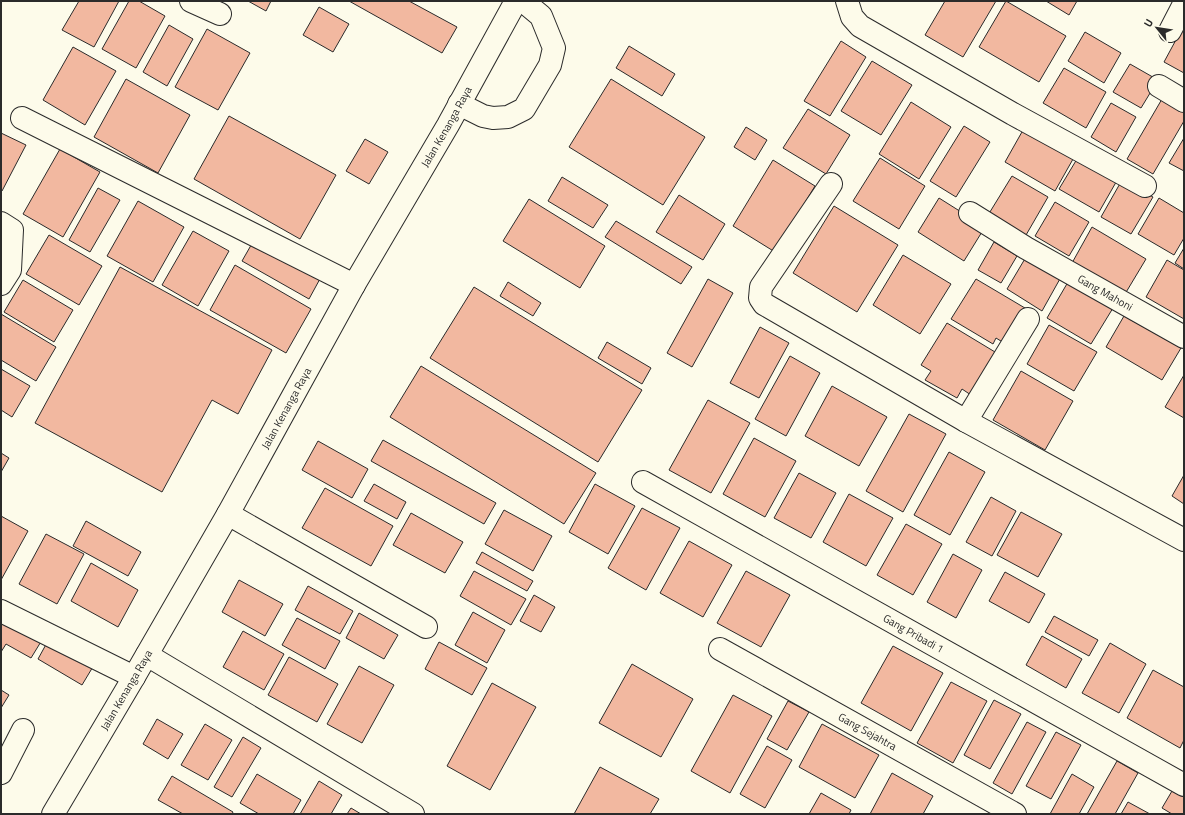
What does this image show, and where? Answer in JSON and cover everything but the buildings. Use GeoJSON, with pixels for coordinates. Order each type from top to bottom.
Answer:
{"type":"FeatureCollection","features":[{"type":"Feature","properties":{"kind":"street"},"geometry":{"type":"LineString","coordinates":[[191,1],[220,14]]}},
{"type":"Feature","properties":{"kind":"street","name":"Jalan Kenanga Raya"},"geometry":{"type":"LineString","coordinates":[[53,814],[228,514],[354,285],[459,104],[516,1]]}},
{"type":"Feature","properties":{"kind":"street"},"geometry":{"type":"LineString","coordinates":[[459,104],[483,116],[493,118],[508,117],[524,109],[550,65],[554,48],[541,16],[523,1]]}},
{"type":"Feature","properties":{"kind":"street"},"geometry":{"type":"LineString","coordinates":[[847,1],[852,17],[860,26],[1013,114],[1145,186]]}},
{"type":"Feature","properties":{"kind":"street"},"geometry":{"type":"LineString","coordinates":[[1170,31],[1184,4]]}},
{"type":"Feature","properties":{"kind":"street"},"geometry":{"type":"LineString","coordinates":[[1159,86],[1184,101]]}},
{"type":"Feature","properties":{"kind":"street"},"geometry":{"type":"LineString","coordinates":[[22,118],[354,285]]}},
{"type":"Feature","properties":{"kind":"street"},"geometry":{"type":"LineString","coordinates":[[831,184],[761,287],[760,298],[764,304],[966,421],[1184,540]]}},
{"type":"Feature","properties":{"kind":"street","name":"Gang Mahoni"},"geometry":{"type":"LineString","coordinates":[[970,213],[1026,248],[1184,337]]}},
{"type":"Feature","properties":{"kind":"street"},"geometry":{"type":"LineString","coordinates":[[1,223],[12,230],[10,270],[1,284]]}},
{"type":"Feature","properties":{"kind":"street"},"geometry":{"type":"LineString","coordinates":[[966,421],[1028,318]]}},
{"type":"Feature","properties":{"kind":"street","name":"Gang Pribadi 1"},"geometry":{"type":"LineString","coordinates":[[642,482],[1184,784]]}},
{"type":"Feature","properties":{"kind":"street"},"geometry":{"type":"LineString","coordinates":[[228,514],[426,627]]}},
{"type":"Feature","properties":{"kind":"street"},"geometry":{"type":"LineString","coordinates":[[1,611],[134,677]]}},
{"type":"Feature","properties":{"kind":"street","name":"Gang Sejahtra"},"geometry":{"type":"LineString","coordinates":[[720,649],[1015,814]]}},
{"type":"Feature","properties":{"kind":"street"},"geometry":{"type":"LineString","coordinates":[[147,655],[413,814]]}},
{"type":"Feature","properties":{"kind":"street"},"geometry":{"type":"LineString","coordinates":[[1,773],[23,730]]}}]}
